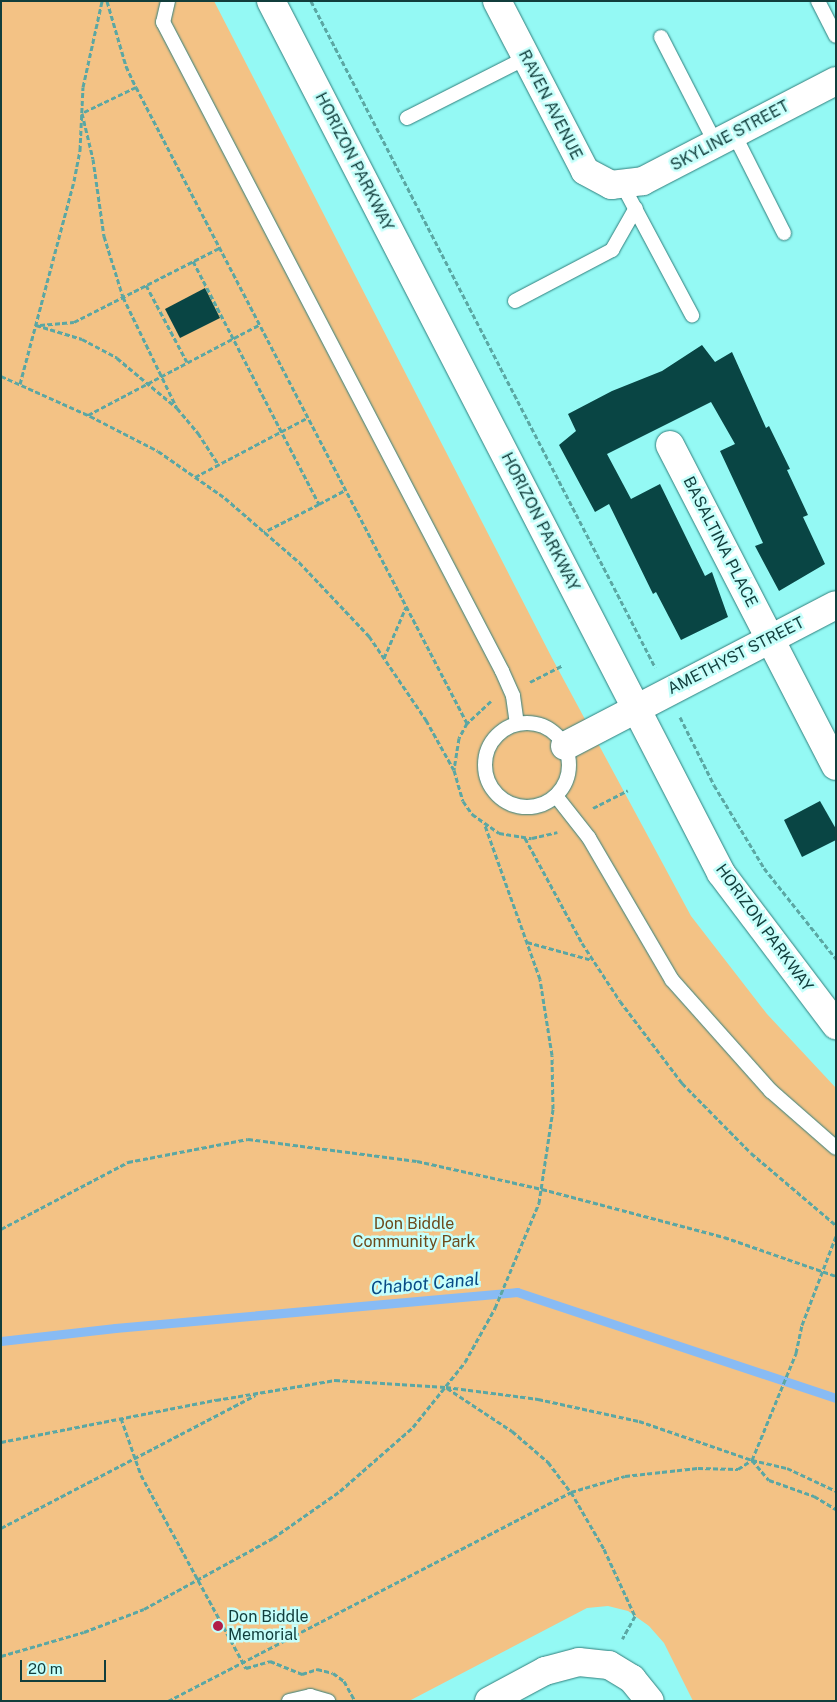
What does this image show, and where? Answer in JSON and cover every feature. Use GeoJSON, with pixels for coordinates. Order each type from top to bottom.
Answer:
{"type":"FeatureCollection","features":[{"type":"Feature","properties":{"kind":"street","name":"HORIZON PARKWAY"},"geometry":{"type":"LineString","coordinates":[[271,1],[721,874],[836,1025]]}},
{"type":"Feature","properties":{"kind":"street","name":"RAVEN AVENUE"},"geometry":{"type":"LineString","coordinates":[[505,4],[526,58],[585,171],[611,185],[622,184]]}},
{"type":"Feature","properties":{"kind":"street","name":"SKYLINE STREET"},"geometry":{"type":"LineString","coordinates":[[622,184],[643,181],[836,81]]}},
{"type":"Feature","properties":{"kind":"street","name":"BASALTINA PLACE"},"geometry":{"type":"LineString","coordinates":[[670,445],[836,766]]}},
{"type":"Feature","properties":{"kind":"street","name":"AMETHYST STREET"},"geometry":{"type":"LineString","coordinates":[[565,746],[836,604]]}},
{"type":"Feature","properties":{"kind":"street"},"geometry":{"type":"LineString","coordinates":[[489,1701],[546,1671],[579,1662],[609,1665],[632,1679],[650,1701]]}},
{"type":"Feature","properties":{"kind":"lane"},"geometry":{"type":"LineString","coordinates":[[168,1],[163,22],[511,691],[517,724]]}},
{"type":"Feature","properties":{"kind":"lane"},"geometry":{"type":"LineString","coordinates":[[818,1],[836,36]]}},
{"type":"Feature","properties":{"kind":"lane"},"geometry":{"type":"LineString","coordinates":[[661,37],[784,233]]}},
{"type":"Feature","properties":{"kind":"lane"},"geometry":{"type":"LineString","coordinates":[[407,118],[526,58]]}},
{"type":"Feature","properties":{"kind":"lane"},"geometry":{"type":"LineString","coordinates":[[622,184],[692,315]]}},
{"type":"Feature","properties":{"kind":"lane"},"geometry":{"type":"LineString","coordinates":[[515,301],[612,250],[636,208]]}},
{"type":"Feature","properties":{"kind":"lane"},"geometry":{"type":"LineString","coordinates":[[533,723],[546,727],[565,746],[569,773],[556,796],[544,804],[518,806],[506,802],[490,784],[486,772],[488,748],[495,736],[517,724],[533,723]]}},
{"type":"Feature","properties":{"kind":"lane"},"geometry":{"type":"LineString","coordinates":[[556,796],[576,820],[672,980],[771,1091],[836,1148]]}},
{"type":"Feature","properties":{"kind":"lane"},"geometry":{"type":"LineString","coordinates":[[290,1701],[310,1696],[328,1701]]}},
{"type":"Feature","properties":{"kind":"path"},"geometry":{"type":"LineString","coordinates":[[20,384],[74,181],[80,150],[82,113],[90,47],[102,1]]}},
{"type":"Feature","properties":{"kind":"path"},"geometry":{"type":"LineString","coordinates":[[107,1],[126,66],[136,87],[467,723]]}},
{"type":"Feature","properties":{"kind":"path"},"geometry":{"type":"LineString","coordinates":[[311,1],[714,786],[764,868],[836,959]]}},
{"type":"Feature","properties":{"kind":"path"},"geometry":{"type":"LineString","coordinates":[[82,113],[136,87]]}},
{"type":"Feature","properties":{"kind":"path"},"geometry":{"type":"LineString","coordinates":[[82,113],[93,158],[104,236],[122,297],[177,408]]}},
{"type":"Feature","properties":{"kind":"path"},"geometry":{"type":"LineString","coordinates":[[36,325],[74,322],[219,248]]}},
{"type":"Feature","properties":{"kind":"path"},"geometry":{"type":"LineString","coordinates":[[193,261],[319,504]]}},
{"type":"Feature","properties":{"kind":"path"},"geometry":{"type":"LineString","coordinates":[[146,285],[187,362]]}},
{"type":"Feature","properties":{"kind":"path"},"geometry":{"type":"LineString","coordinates":[[36,325],[82,339],[118,358],[149,382],[177,408],[198,433],[218,465]]}},
{"type":"Feature","properties":{"kind":"path"},"geometry":{"type":"LineString","coordinates":[[88,415],[259,325]]}},
{"type":"Feature","properties":{"kind":"path"},"geometry":{"type":"LineString","coordinates":[[1,376],[88,415],[158,452],[225,498],[300,562],[369,636],[426,720],[454,770],[463,801],[485,825],[499,833],[525,838],[548,836],[576,820],[603,801],[628,790]]}},
{"type":"Feature","properties":{"kind":"path"},"geometry":{"type":"LineString","coordinates":[[195,478],[307,418]]}},
{"type":"Feature","properties":{"kind":"path"},"geometry":{"type":"LineString","coordinates":[[264,532],[345,490]]}},
{"type":"Feature","properties":{"kind":"path"},"geometry":{"type":"LineString","coordinates":[[384,658],[406,607]]}},
{"type":"Feature","properties":{"kind":"path"},"geometry":{"type":"LineString","coordinates":[[454,770],[459,738],[467,723],[489,703],[563,665]]}},
{"type":"Feature","properties":{"kind":"path"},"geometry":{"type":"LineString","coordinates":[[1,1656],[84,1632],[144,1609],[200,1580],[273,1538],[340,1491],[413,1427],[464,1362],[495,1308],[539,1203],[553,1109],[552,1055],[540,979],[485,825]]}},
{"type":"Feature","properties":{"kind":"path"},"geometry":{"type":"LineString","coordinates":[[525,838],[548,885],[593,960],[682,1082],[751,1153],[836,1225]]}},
{"type":"Feature","properties":{"kind":"path"},"geometry":{"type":"LineString","coordinates":[[527,942],[593,960]]}},
{"type":"Feature","properties":{"kind":"path"},"geometry":{"type":"LineString","coordinates":[[1,1229],[128,1162],[248,1139],[418,1161],[542,1189],[724,1237],[836,1276]]}},
{"type":"Feature","properties":{"kind":"path"},"geometry":{"type":"LineString","coordinates":[[168,1701],[571,1492],[624,1476],[698,1468],[738,1469],[752,1460],[796,1353],[802,1325],[836,1236]]}},
{"type":"Feature","properties":{"kind":"path"},"geometry":{"type":"LineString","coordinates":[[1,1442],[121,1418],[336,1380],[446,1387],[538,1399],[639,1421],[752,1460],[787,1468],[836,1491]]}},
{"type":"Feature","properties":{"kind":"path"},"geometry":{"type":"LineString","coordinates":[[446,1387],[512,1431],[548,1462],[571,1492],[604,1549],[634,1616]]}},
{"type":"Feature","properties":{"kind":"path"},"geometry":{"type":"LineString","coordinates":[[1,1528],[259,1393]]}},
{"type":"Feature","properties":{"kind":"path"},"geometry":{"type":"LineString","coordinates":[[121,1418],[135,1459],[246,1668],[270,1661],[302,1674],[317,1670],[333,1673],[344,1682],[355,1701]]}},
{"type":"Feature","properties":{"kind":"path"},"geometry":{"type":"LineString","coordinates":[[752,1460],[769,1480],[814,1496],[836,1509]]}},
{"type":"Feature","properties":{"kind":"green space","name":"Don Biddle Community Park"},"geometry":{"type":"Polygon","coordinates":[[[1,1],[214,1],[552,658],[691,916],[767,1014],[836,1088],[836,1701],[693,1701],[664,1643],[649,1626],[628,1611],[608,1606],[587,1608],[409,1701],[1,1701],[1,1]]]}},
{"type":"Feature","properties":{"kind":"building"},"geometry":{"type":"Polygon","coordinates":[[[205,288],[220,318],[180,338],[165,309],[205,288]]]}},
{"type":"Feature","properties":{"kind":"building"},"geometry":{"type":"Polygon","coordinates":[[[702,345],[715,362],[732,352],[766,428],[769,426],[790,469],[787,470],[808,515],[803,517],[825,564],[779,591],[755,546],[763,543],[720,451],[735,444],[711,402],[607,454],[631,499],[660,484],[705,576],[712,572],[728,617],[681,640],[656,592],[653,594],[609,504],[595,512],[559,445],[576,431],[568,414],[612,391],[662,371],[702,345]]]}},
{"type":"Feature","properties":{"kind":"building"},"geometry":{"type":"Polygon","coordinates":[[[820,801],[836,829],[836,840],[802,857],[784,820],[820,801]]]}},
{"type":"Feature","properties":{"kind":"waterway","name":"Chabot Canal"},"geometry":{"type":"LineString","coordinates":[[1,1341],[115,1328],[517,1292],[836,1398]]}},
{"type":"Feature","properties":{"kind":"place","name":"Don Biddle Memorial"},"geometry":{"type":"Point","coordinates":[218,1626]}}]}
